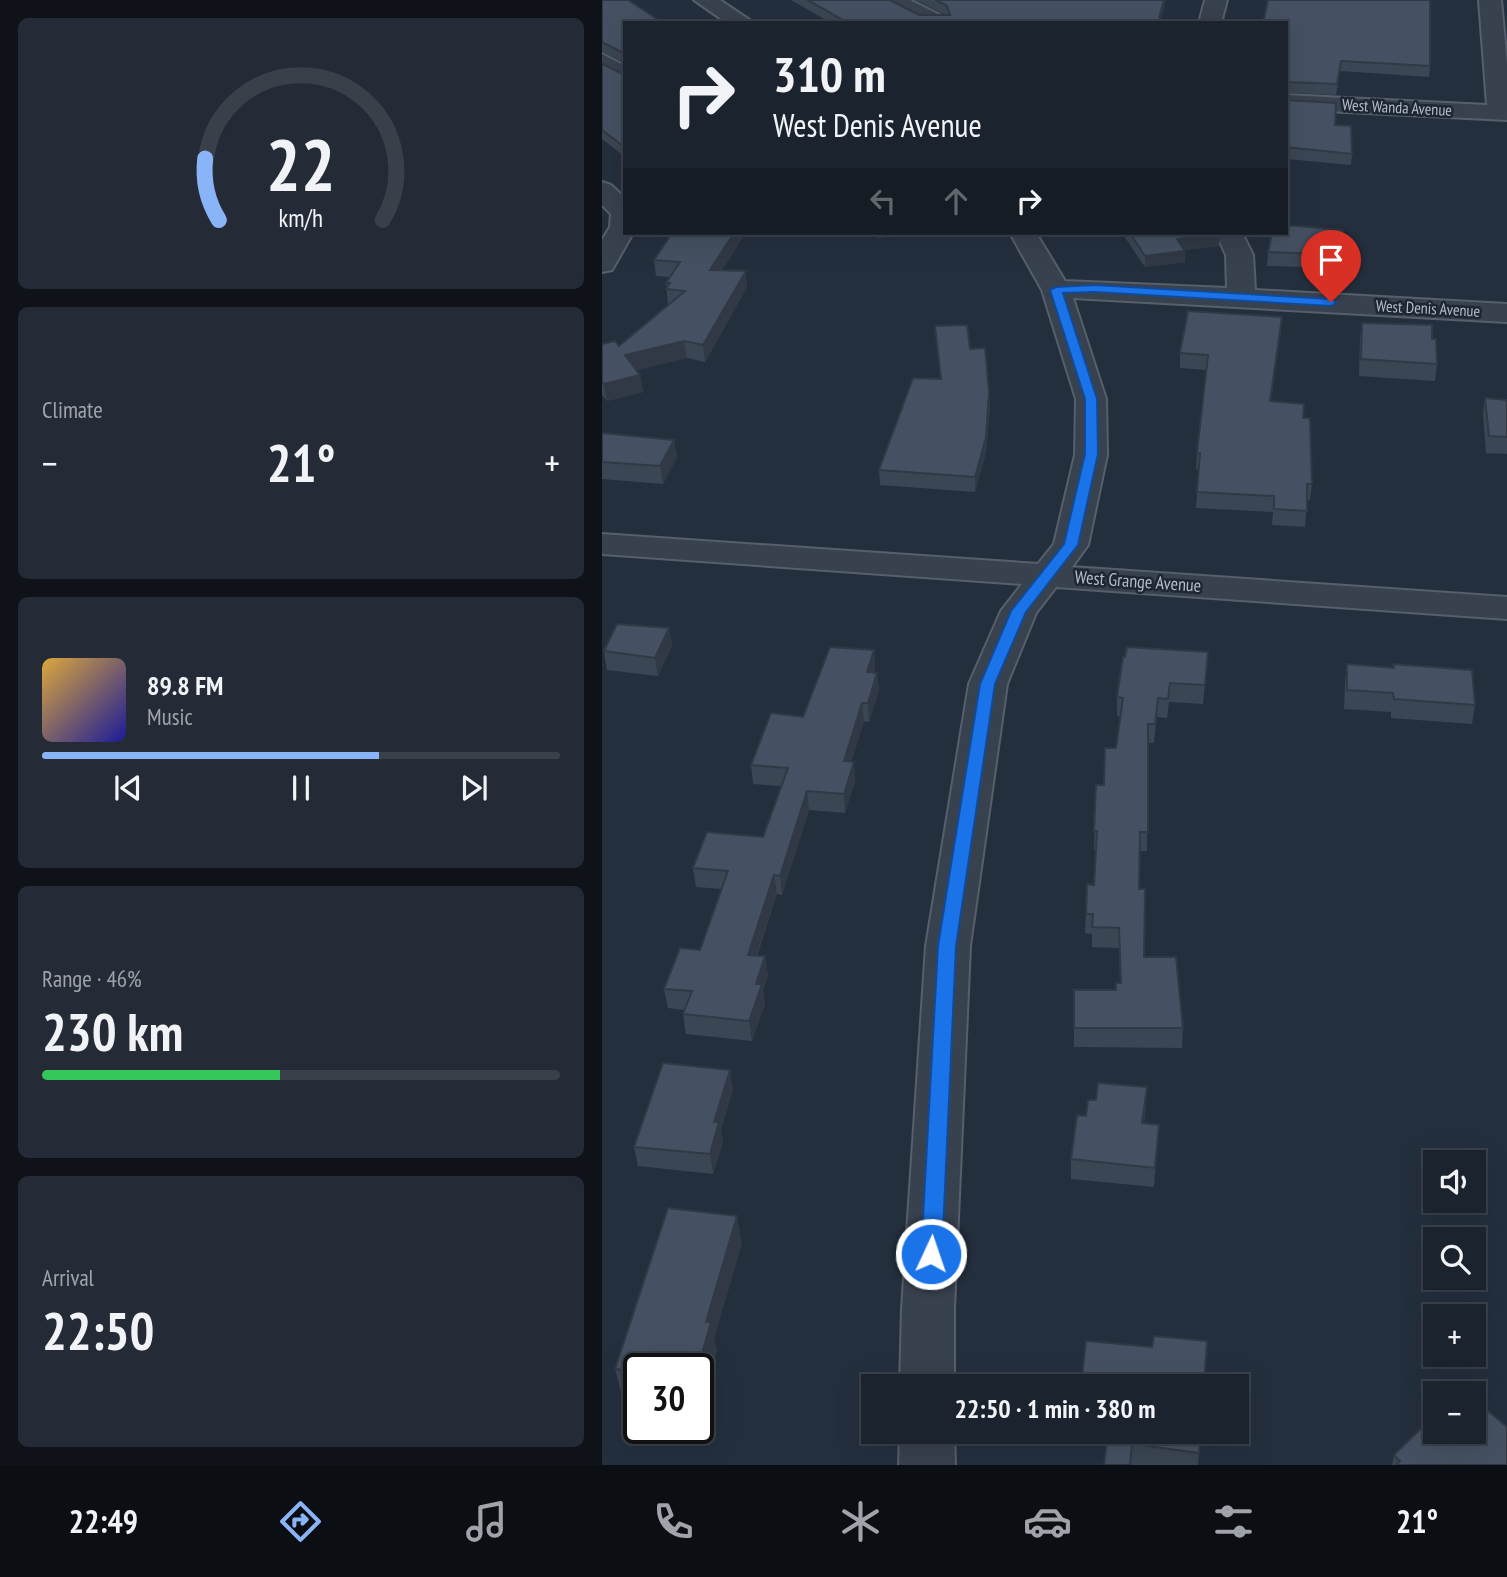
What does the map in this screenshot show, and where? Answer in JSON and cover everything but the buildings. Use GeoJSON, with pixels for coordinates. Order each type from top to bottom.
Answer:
{"type":"FeatureCollection","features":[{"type":"Feature","properties":{"kind":"street"},"geometry":{"type":"LineString","coordinates":[[705,0],[740,21]]}},
{"type":"Feature","properties":{"kind":"street"},"geometry":{"type":"LineString","coordinates":[[894,0],[934,21]]}},
{"type":"Feature","properties":{"kind":"street"},"geometry":{"type":"LineString","coordinates":[[1211,21],[1216,0]]}},
{"type":"Feature","properties":{"kind":"street"},"geometry":{"type":"LineString","coordinates":[[1490,0],[1504,113]]}},
{"type":"Feature","properties":{"kind":"street"},"geometry":{"type":"LineString","coordinates":[[602,61],[623,76]]}},
{"type":"Feature","properties":{"kind":"street","name":"West Wanda Avenue"},"geometry":{"type":"LineString","coordinates":[[1288,102],[1504,113]]}},
{"type":"Feature","properties":{"kind":"street"},"geometry":{"type":"LineString","coordinates":[[611,191],[623,210]]}},
{"type":"Feature","properties":{"kind":"street"},"geometry":{"type":"LineString","coordinates":[[602,264],[623,227]]}},
{"type":"Feature","properties":{"kind":"street"},"geometry":{"type":"LineString","coordinates":[[927,1374],[928,1309],[947,946],[988,684],[1019,611],[1071,545],[1091,454],[1091,399],[1056,290],[1024,235]]}},
{"type":"Feature","properties":{"kind":"street"},"geometry":{"type":"LineString","coordinates":[[1231,235],[1238,244],[1242,264],[1241,297]]}},
{"type":"Feature","properties":{"kind":"street","name":"West Denis Avenue"},"geometry":{"type":"LineString","coordinates":[[1056,290],[1095,289],[1507,313]]}},
{"type":"Feature","properties":{"kind":"street","name":"West Grange Avenue"},"geometry":{"type":"LineString","coordinates":[[602,544],[1507,608]]}},
{"type":"Feature","properties":{"kind":"street"},"geometry":{"type":"LineString","coordinates":[[927,1444],[927,1465]]}},
{"type":"Feature","properties":{"kind":"route"},"geometry":{"type":"LineString","coordinates":[[931,1254],[947,946],[988,684],[1019,611],[1071,545],[1091,454],[1091,399],[1056,290],[1095,289],[1331,302]]}}]}
